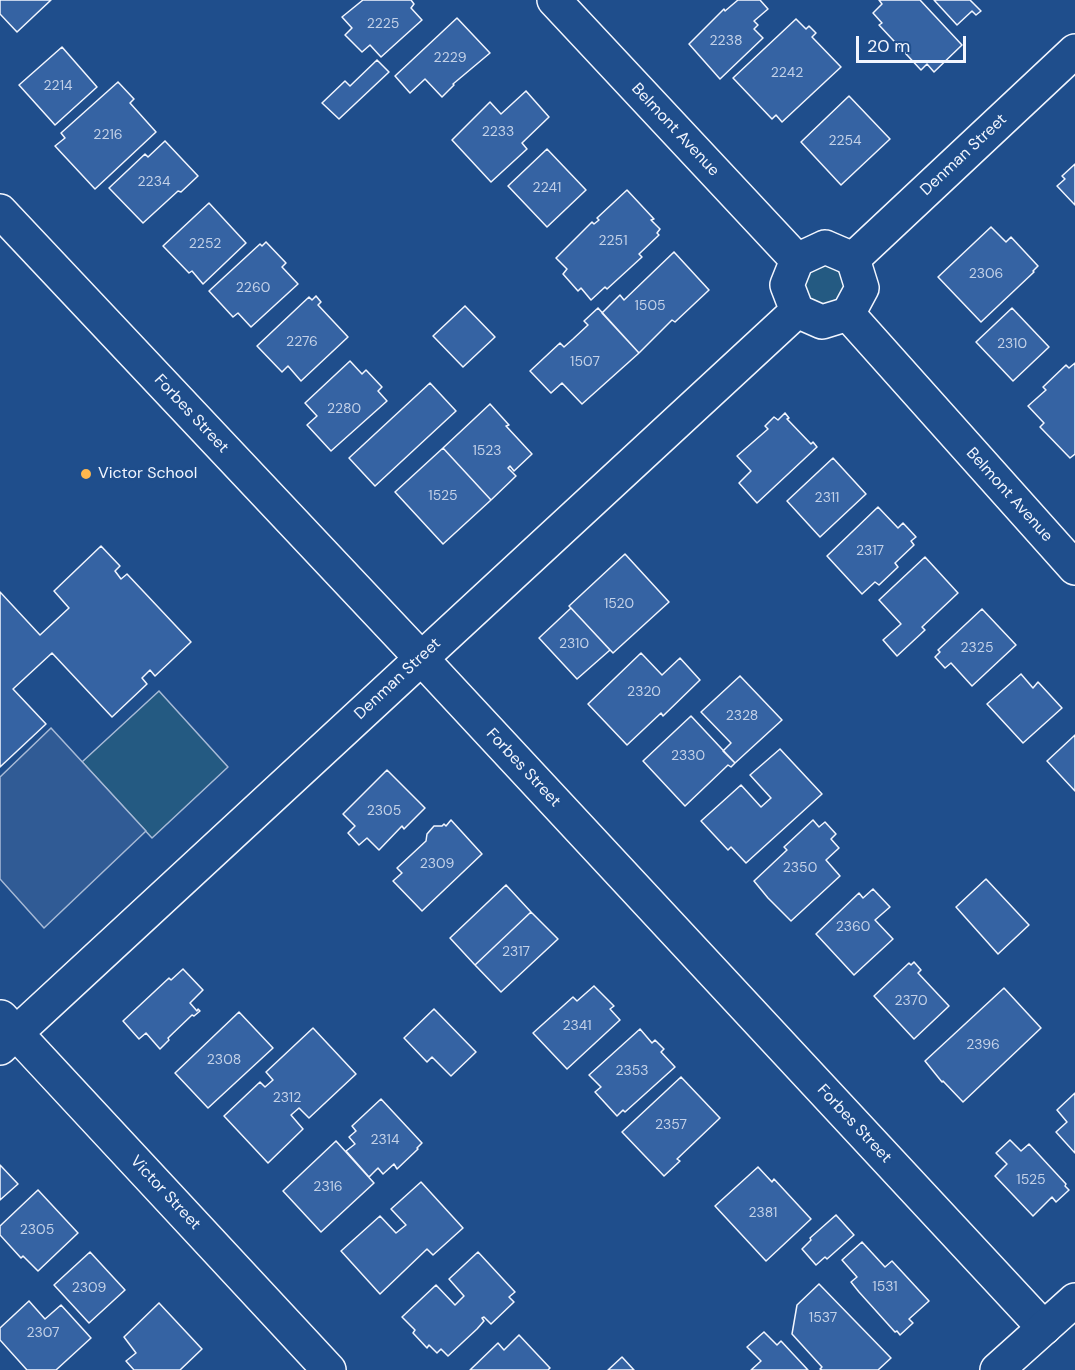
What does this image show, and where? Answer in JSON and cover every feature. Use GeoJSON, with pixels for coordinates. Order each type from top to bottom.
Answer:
{"type":"FeatureCollection","features":[{"type":"Feature","properties":{"kind":"street","name":"Belmont Avenue"},"geometry":{"type":"LineString","coordinates":[[554,0],[797,260]]}},
{"type":"Feature","properties":{"kind":"street","name":"Denman Street"},"geometry":{"type":"LineString","coordinates":[[853,260],[1075,51]]}},
{"type":"Feature","properties":{"kind":"street","name":"Forbes Street"},"geometry":{"type":"LineString","coordinates":[[0,211],[421,658],[1044,1328]]}},
{"type":"Feature","properties":{"kind":"street"},"geometry":{"type":"LineString","coordinates":[[825,247],[853,260],[862,288],[848,314],[822,322],[797,311],[787,285],[797,260],[825,247]]}},
{"type":"Feature","properties":{"kind":"street","name":"Denman Street"},"geometry":{"type":"LineString","coordinates":[[5,1032],[421,658],[797,311]]}},
{"type":"Feature","properties":{"kind":"street","name":"Belmont Avenue"},"geometry":{"type":"LineString","coordinates":[[848,314],[1075,568]]}},
{"type":"Feature","properties":{"kind":"street","name":"Victor Street"},"geometry":{"type":"LineString","coordinates":[[5,1032],[329,1370]]}},
{"type":"Feature","properties":{"kind":"street"},"geometry":{"type":"LineString","coordinates":[[997,1370],[1075,1300]]}},
{"type":"Feature","properties":{"kind":"shaded area"},"geometry":{"type":"Polygon","coordinates":[[[824,265],[832,266],[838,271],[843,277],[843,293],[838,299],[832,304],[824,305],[816,304],[810,299],[805,293],[804,285],[805,277],[810,271],[816,266],[824,265]]]}},
{"type":"Feature","properties":{"kind":"shaded area"},"geometry":{"type":"Polygon","coordinates":[[[159,691],[228,767],[152,838],[82,762],[159,691]]]}},
{"type":"Feature","properties":{"kind":"shaded area"},"geometry":{"type":"Polygon","coordinates":[[[51,728],[146,831],[44,928],[0,879],[0,777],[51,728]]]}},
{"type":"Feature","properties":{"kind":"building"},"geometry":{"type":"Polygon","coordinates":[[[0,0],[51,0],[17,32],[0,14],[0,0]]]}},
{"type":"Feature","properties":{"kind":"building"},"geometry":{"type":"Polygon","coordinates":[[[363,0],[411,0],[414,4],[411,8],[422,20],[381,57],[370,45],[362,52],[345,35],[352,28],[342,17],[363,0]]]}},
{"type":"Feature","properties":{"kind":"building"},"geometry":{"type":"Polygon","coordinates":[[[738,0],[760,0],[768,9],[754,21],[758,25],[754,29],[763,38],[720,79],[689,44],[724,9],[725,11],[738,0]]]}},
{"type":"Feature","properties":{"kind":"building"},"geometry":{"type":"Polygon","coordinates":[[[879,0],[920,0],[962,45],[934,72],[927,64],[921,70],[879,25],[882,23],[873,13],[882,4],[879,0]]]}},
{"type":"Feature","properties":{"kind":"building"},"geometry":{"type":"Polygon","coordinates":[[[934,0],[970,0],[981,11],[976,15],[972,11],[957,25],[934,0]]]}},
{"type":"Feature","properties":{"kind":"building"},"geometry":{"type":"Polygon","coordinates":[[[457,18],[490,53],[453,84],[442,97],[425,79],[410,93],[395,76],[457,18]]]}},
{"type":"Feature","properties":{"kind":"building"},"geometry":{"type":"Polygon","coordinates":[[[796,19],[806,29],[809,26],[816,33],[812,37],[841,67],[782,122],[776,115],[772,119],[733,78],[796,19]]]}},
{"type":"Feature","properties":{"kind":"building"},"geometry":{"type":"Polygon","coordinates":[[[62,47],[97,87],[55,125],[19,85],[62,47]]]}},
{"type":"Feature","properties":{"kind":"building"},"geometry":{"type":"Polygon","coordinates":[[[377,60],[389,72],[339,119],[322,103],[345,81],[350,86],[377,60]]]}},
{"type":"Feature","properties":{"kind":"building"},"geometry":{"type":"Polygon","coordinates":[[[118,82],[134,99],[130,103],[156,132],[95,189],[55,146],[65,138],[61,133],[118,82]]]}},
{"type":"Feature","properties":{"kind":"building"},"geometry":{"type":"Polygon","coordinates":[[[526,91],[549,117],[522,143],[527,149],[491,182],[452,140],[490,102],[501,114],[526,91]]]}},
{"type":"Feature","properties":{"kind":"building"},"geometry":{"type":"Polygon","coordinates":[[[849,96],[890,139],[841,185],[801,142],[849,96]]]}},
{"type":"Feature","properties":{"kind":"building"},"geometry":{"type":"Polygon","coordinates":[[[165,141],[198,176],[143,223],[109,188],[145,154],[148,157],[165,141]]]}},
{"type":"Feature","properties":{"kind":"building"},"geometry":{"type":"Polygon","coordinates":[[[547,149],[586,190],[547,227],[508,186],[547,149]]]}},
{"type":"Feature","properties":{"kind":"building"},"geometry":{"type":"Polygon","coordinates":[[[1075,164],[1075,205],[1057,186],[1065,179],[1062,176],[1075,164]]]}},
{"type":"Feature","properties":{"kind":"building"},"geometry":{"type":"Polygon","coordinates":[[[627,190],[654,219],[651,220],[660,229],[657,233],[659,235],[639,254],[642,257],[607,289],[605,287],[591,300],[581,288],[578,291],[563,274],[567,269],[556,258],[592,222],[594,224],[599,220],[597,218],[627,190]]]}},
{"type":"Feature","properties":{"kind":"building"},"geometry":{"type":"Polygon","coordinates":[[[209,203],[246,243],[203,284],[192,271],[189,273],[163,246],[209,203]]]}},
{"type":"Feature","properties":{"kind":"building"},"geometry":{"type":"Polygon","coordinates":[[[991,227],[1006,242],[1011,237],[1038,266],[981,322],[938,277],[991,227]]]}},
{"type":"Feature","properties":{"kind":"building"},"geometry":{"type":"Polygon","coordinates":[[[266,242],[286,263],[282,267],[298,284],[251,327],[238,313],[233,317],[209,291],[260,244],[262,246],[266,242]]]}},
{"type":"Feature","properties":{"kind":"building"},"geometry":{"type":"Polygon","coordinates":[[[674,252],[709,290],[675,322],[672,320],[639,353],[602,313],[620,295],[624,300],[674,252]]]}},
{"type":"Feature","properties":{"kind":"building"},"geometry":{"type":"Polygon","coordinates":[[[316,296],[321,302],[318,305],[348,337],[301,381],[288,366],[282,372],[257,346],[309,297],[312,300],[316,296]]]}},
{"type":"Feature","properties":{"kind":"building"},"geometry":{"type":"Polygon","coordinates":[[[465,306],[495,337],[463,367],[433,336],[465,306]]]}},
{"type":"Feature","properties":{"kind":"building"},"geometry":{"type":"Polygon","coordinates":[[[598,308],[639,353],[582,404],[562,383],[551,393],[530,371],[560,343],[564,347],[573,339],[588,325],[584,321],[598,308]]]}},
{"type":"Feature","properties":{"kind":"building"},"geometry":{"type":"Polygon","coordinates":[[[1012,308],[1049,347],[1013,381],[976,342],[1012,308]]]}},
{"type":"Feature","properties":{"kind":"building"},"geometry":{"type":"Polygon","coordinates":[[[350,361],[362,374],[366,370],[382,387],[378,391],[387,401],[331,451],[307,425],[317,416],[305,403],[350,361]]]}},
{"type":"Feature","properties":{"kind":"building"},"geometry":{"type":"Polygon","coordinates":[[[1075,363],[1075,454],[1070,458],[1040,427],[1044,423],[1028,406],[1046,390],[1043,387],[1066,365],[1069,368],[1075,363]]]}},
{"type":"Feature","properties":{"kind":"building"},"geometry":{"type":"Polygon","coordinates":[[[430,383],[456,411],[375,486],[349,458],[430,383]]]}},
{"type":"Feature","properties":{"kind":"building"},"geometry":{"type":"Polygon","coordinates":[[[490,404],[509,425],[506,426],[532,454],[514,471],[510,466],[508,468],[516,476],[491,500],[443,448],[490,404]]]}},
{"type":"Feature","properties":{"kind":"building"},"geometry":{"type":"Polygon","coordinates":[[[785,413],[789,418],[787,419],[811,444],[813,442],[817,447],[757,503],[739,483],[751,471],[737,456],[768,429],[765,426],[774,417],[778,420],[785,413]]]}},
{"type":"Feature","properties":{"kind":"building"},"geometry":{"type":"Polygon","coordinates":[[[443,448],[491,500],[443,544],[395,492],[443,448]]]}},
{"type":"Feature","properties":{"kind":"building"},"geometry":{"type":"Polygon","coordinates":[[[833,458],[866,494],[820,537],[787,501],[833,458]]]}},
{"type":"Feature","properties":{"kind":"building"},"geometry":{"type":"Polygon","coordinates":[[[878,507],[898,528],[903,523],[916,537],[911,541],[914,545],[895,563],[898,567],[879,585],[875,582],[862,594],[827,556],[878,507]]]}},
{"type":"Feature","properties":{"kind":"building"},"geometry":{"type":"Polygon","coordinates":[[[101,546],[120,566],[115,571],[121,579],[127,574],[191,642],[155,676],[150,670],[142,678],[147,684],[112,717],[52,653],[13,689],[46,724],[0,767],[0,592],[40,635],[69,608],[54,591],[101,546]]]}},
{"type":"Feature","properties":{"kind":"building"},"geometry":{"type":"Polygon","coordinates":[[[625,554],[669,602],[613,653],[569,606],[625,554]]]}},
{"type":"Feature","properties":{"kind":"building"},"geometry":{"type":"Polygon","coordinates":[[[925,557],[958,593],[922,627],[925,630],[897,656],[883,640],[901,624],[879,600],[925,557]]]}},
{"type":"Feature","properties":{"kind":"building"},"geometry":{"type":"Polygon","coordinates":[[[571,608],[610,650],[577,679],[539,638],[571,608]]]}},
{"type":"Feature","properties":{"kind":"building"},"geometry":{"type":"Polygon","coordinates":[[[982,609],[1016,645],[972,686],[951,663],[945,668],[935,657],[940,652],[938,650],[982,609]]]}},
{"type":"Feature","properties":{"kind":"building"},"geometry":{"type":"Polygon","coordinates":[[[641,653],[662,675],[680,658],[700,680],[663,716],[661,713],[627,745],[588,704],[641,653]]]}},
{"type":"Feature","properties":{"kind":"building"},"geometry":{"type":"Polygon","coordinates":[[[1021,674],[1033,688],[1038,682],[1062,708],[1023,743],[987,704],[1021,674]]]}},
{"type":"Feature","properties":{"kind":"building"},"geometry":{"type":"Polygon","coordinates":[[[740,676],[782,720],[735,763],[723,751],[731,743],[701,712],[740,676]]]}},
{"type":"Feature","properties":{"kind":"building"},"geometry":{"type":"Polygon","coordinates":[[[691,716],[735,763],[731,767],[728,765],[685,806],[643,761],[691,716]]]}},
{"type":"Feature","properties":{"kind":"building"},"geometry":{"type":"Polygon","coordinates":[[[1075,735],[1075,791],[1047,761],[1075,735]]]}},
{"type":"Feature","properties":{"kind":"building"},"geometry":{"type":"Polygon","coordinates":[[[780,749],[822,794],[746,863],[731,847],[728,850],[701,821],[741,785],[761,807],[771,798],[750,775],[780,749]]]}},
{"type":"Feature","properties":{"kind":"building"},"geometry":{"type":"Polygon","coordinates":[[[387,770],[425,808],[404,829],[402,826],[379,850],[367,838],[359,845],[348,833],[355,826],[343,814],[387,770]]]}},
{"type":"Feature","properties":{"kind":"building"},"geometry":{"type":"Polygon","coordinates":[[[451,820],[482,854],[422,911],[393,881],[402,873],[397,868],[426,841],[427,834],[434,826],[444,824],[446,826],[451,820]]]}},
{"type":"Feature","properties":{"kind":"building"},"geometry":{"type":"Polygon","coordinates":[[[813,820],[819,827],[825,822],[836,834],[831,839],[839,848],[826,860],[840,876],[791,921],[754,881],[787,850],[784,847],[813,820]]]}},
{"type":"Feature","properties":{"kind":"building"},"geometry":{"type":"Polygon","coordinates":[[[986,879],[1029,925],[998,954],[956,907],[986,879]]]}},
{"type":"Feature","properties":{"kind":"building"},"geometry":{"type":"Polygon","coordinates":[[[506,885],[531,912],[475,965],[450,938],[506,885]]]}},
{"type":"Feature","properties":{"kind":"building"},"geometry":{"type":"Polygon","coordinates":[[[873,889],[890,907],[875,920],[893,939],[854,975],[816,934],[859,893],[863,898],[873,889]]]}},
{"type":"Feature","properties":{"kind":"building"},"geometry":{"type":"Polygon","coordinates":[[[531,912],[558,939],[501,992],[475,965],[531,912]]]}},
{"type":"Feature","properties":{"kind":"building"},"geometry":{"type":"Polygon","coordinates":[[[914,962],[921,970],[918,973],[949,1006],[914,1039],[874,996],[909,963],[911,965],[914,962]]]}},
{"type":"Feature","properties":{"kind":"building"},"geometry":{"type":"Polygon","coordinates":[[[183,969],[203,990],[190,1003],[197,1011],[198,1009],[200,1011],[192,1015],[160,1049],[146,1033],[139,1039],[123,1021],[169,978],[171,980],[183,969]]]}},
{"type":"Feature","properties":{"kind":"building"},"geometry":{"type":"Polygon","coordinates":[[[594,986],[614,1006],[610,1009],[620,1020],[567,1069],[533,1033],[573,997],[577,1001],[594,986]]]}},
{"type":"Feature","properties":{"kind":"building"},"geometry":{"type":"Polygon","coordinates":[[[1004,988],[1041,1028],[963,1102],[942,1082],[925,1061],[1004,988]]]}},
{"type":"Feature","properties":{"kind":"building"},"geometry":{"type":"Polygon","coordinates":[[[434,1009],[476,1052],[451,1076],[432,1057],[427,1062],[404,1038],[434,1009]]]}},
{"type":"Feature","properties":{"kind":"building"},"geometry":{"type":"Polygon","coordinates":[[[239,1012],[273,1048],[208,1108],[175,1073],[239,1012]]]}},
{"type":"Feature","properties":{"kind":"building"},"geometry":{"type":"Polygon","coordinates":[[[313,1028],[356,1074],[309,1118],[299,1108],[291,1115],[303,1129],[268,1163],[224,1116],[260,1082],[265,1087],[273,1080],[266,1072],[313,1028]]]}},
{"type":"Feature","properties":{"kind":"building"},"geometry":{"type":"Polygon","coordinates":[[[640,1029],[652,1043],[655,1040],[664,1049],[661,1052],[675,1067],[625,1112],[623,1110],[617,1116],[595,1092],[601,1087],[589,1075],[640,1029]]]}},
{"type":"Feature","properties":{"kind":"building"},"geometry":{"type":"Polygon","coordinates":[[[681,1077],[720,1118],[677,1159],[680,1161],[664,1176],[622,1132],[681,1077]]]}},
{"type":"Feature","properties":{"kind":"building"},"geometry":{"type":"Polygon","coordinates":[[[1075,1093],[1075,1153],[1056,1132],[1067,1122],[1057,1110],[1075,1093]]]}},
{"type":"Feature","properties":{"kind":"building"},"geometry":{"type":"Polygon","coordinates":[[[381,1099],[422,1143],[397,1169],[394,1164],[383,1174],[378,1168],[369,1177],[346,1151],[355,1144],[349,1137],[356,1131],[352,1126],[381,1099]]]}},
{"type":"Feature","properties":{"kind":"building"},"geometry":{"type":"Polygon","coordinates":[[[1010,1140],[1021,1151],[1029,1144],[1069,1190],[1056,1202],[1052,1197],[1033,1216],[995,1176],[1007,1164],[996,1153],[1010,1140]]]}},
{"type":"Feature","properties":{"kind":"building"},"geometry":{"type":"Polygon","coordinates":[[[336,1141],[374,1183],[321,1232],[283,1191],[336,1141]]]}},
{"type":"Feature","properties":{"kind":"building"},"geometry":{"type":"Polygon","coordinates":[[[0,1165],[18,1184],[0,1200],[0,1165]]]}},
{"type":"Feature","properties":{"kind":"building"},"geometry":{"type":"Polygon","coordinates":[[[758,1167],[772,1182],[774,1179],[811,1219],[766,1261],[715,1206],[758,1167]]]}},
{"type":"Feature","properties":{"kind":"building"},"geometry":{"type":"Polygon","coordinates":[[[421,1182],[463,1228],[433,1255],[427,1249],[380,1294],[341,1251],[380,1216],[396,1233],[406,1225],[391,1209],[421,1182]]]}},
{"type":"Feature","properties":{"kind":"building"},"geometry":{"type":"Polygon","coordinates":[[[38,1190],[78,1233],[38,1271],[23,1256],[21,1258],[0,1235],[0,1226],[38,1190]]]}},
{"type":"Feature","properties":{"kind":"building"},"geometry":{"type":"Polygon","coordinates":[[[836,1215],[854,1235],[827,1259],[825,1257],[816,1265],[802,1249],[811,1240],[810,1238],[836,1215]]]}},
{"type":"Feature","properties":{"kind":"building"},"geometry":{"type":"Polygon","coordinates":[[[862,1242],[885,1267],[892,1261],[929,1301],[909,1319],[913,1323],[900,1335],[851,1282],[857,1277],[842,1260],[862,1242]]]}},
{"type":"Feature","properties":{"kind":"building"},"geometry":{"type":"Polygon","coordinates":[[[90,1252],[125,1290],[89,1323],[54,1285],[90,1252]]]}},
{"type":"Feature","properties":{"kind":"building"},"geometry":{"type":"Polygon","coordinates":[[[478,1252],[515,1292],[509,1297],[514,1302],[491,1324],[484,1317],[482,1318],[484,1321],[477,1329],[448,1356],[441,1349],[437,1353],[429,1345],[427,1348],[413,1333],[415,1330],[402,1317],[436,1285],[455,1305],[464,1296],[449,1279],[478,1252]]]}},
{"type":"Feature","properties":{"kind":"building"},"geometry":{"type":"Polygon","coordinates":[[[819,1284],[891,1358],[878,1370],[822,1370],[820,1369],[822,1367],[792,1334],[797,1305],[819,1284]]]}},
{"type":"Feature","properties":{"kind":"building"},"geometry":{"type":"Polygon","coordinates":[[[29,1301],[45,1319],[61,1305],[91,1338],[56,1370],[27,1370],[0,1340],[0,1328],[29,1301]]]}},
{"type":"Feature","properties":{"kind":"building"},"geometry":{"type":"Polygon","coordinates":[[[159,1303],[202,1349],[180,1370],[134,1370],[126,1361],[136,1353],[124,1337],[159,1303]]]}},
{"type":"Feature","properties":{"kind":"building"},"geometry":{"type":"Polygon","coordinates":[[[764,1332],[777,1345],[781,1341],[808,1370],[751,1370],[761,1361],[747,1347],[764,1332]]]}},
{"type":"Feature","properties":{"kind":"building"},"geometry":{"type":"Polygon","coordinates":[[[519,1335],[550,1368],[548,1370],[470,1370],[498,1343],[504,1350],[519,1335]]]}},
{"type":"Feature","properties":{"kind":"building"},"geometry":{"type":"Polygon","coordinates":[[[622,1357],[634,1370],[608,1370],[622,1357]]]}},
{"type":"Feature","properties":{"kind":"place","name":"Victor School"},"geometry":{"type":"Point","coordinates":[86,474]}}]}
